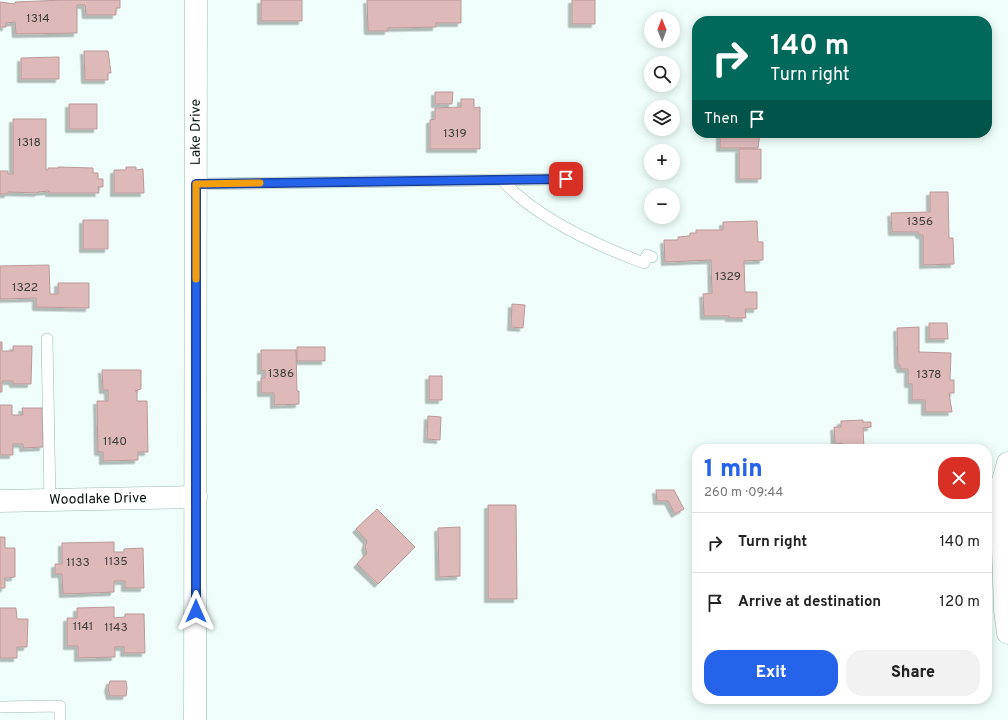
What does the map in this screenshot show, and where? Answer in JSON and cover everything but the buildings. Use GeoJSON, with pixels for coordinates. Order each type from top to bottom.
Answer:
{"type":"FeatureCollection","features":[{"type":"Feature","properties":{"kind":"main road","name":"Lake Drive"},"geometry":{"type":"LineString","coordinates":[[195,720],[196,0]]}},
{"type":"Feature","properties":{"kind":"main road"},"geometry":{"type":"LineString","coordinates":[[1008,463],[994,488],[1008,633]]}},
{"type":"Feature","properties":{"kind":"main road","name":"Woodlake Drive"},"geometry":{"type":"LineString","coordinates":[[0,501],[196,497]]}},
{"type":"Feature","properties":{"kind":"lane"},"geometry":{"type":"LineString","coordinates":[[196,184],[566,179]]}},
{"type":"Feature","properties":{"kind":"lane"},"geometry":{"type":"LineString","coordinates":[[502,180],[515,196],[558,222],[610,250],[644,263],[647,255],[652,257]]}},
{"type":"Feature","properties":{"kind":"lane"},"geometry":{"type":"LineString","coordinates":[[47,339],[50,500]]}},
{"type":"Feature","properties":{"kind":"lane"},"geometry":{"type":"LineString","coordinates":[[0,707],[60,706],[60,720]]}},
{"type":"Feature","properties":{"kind":"slow traffic"},"geometry":{"type":"LineString","coordinates":[[196,279],[196,184],[260,183]]}},
{"type":"Feature","properties":{"kind":"route"},"geometry":{"type":"LineString","coordinates":[[196,611],[196,184],[566,179]]}}]}
